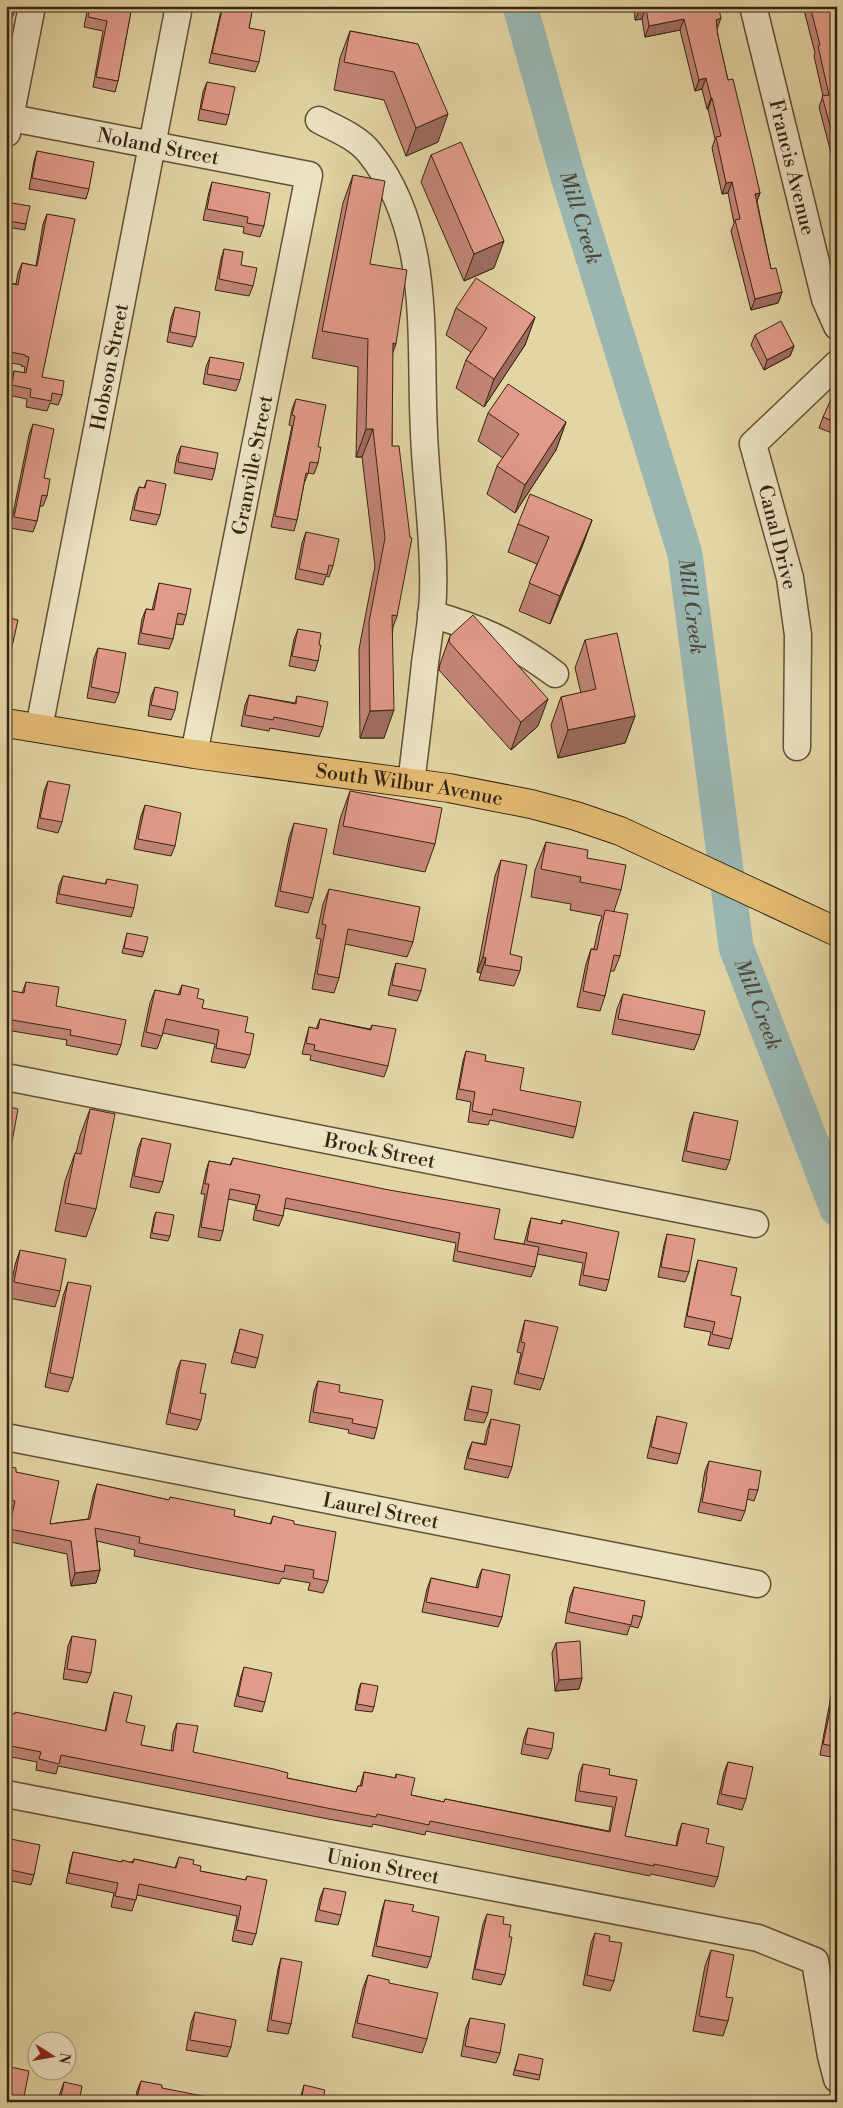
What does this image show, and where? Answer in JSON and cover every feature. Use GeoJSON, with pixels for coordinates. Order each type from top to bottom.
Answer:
{"type":"FeatureCollection","features":[{"type":"Feature","properties":{"kind":"main road","name":"South Wilbur Avenue"},"geometry":{"type":"LineString","coordinates":[[6,723],[194,754],[488,794],[576,816],[620,831],[837,932]]}},
{"type":"Feature","properties":{"kind":"street"},"geometry":{"type":"LineString","coordinates":[[7,123],[32,6]]}},
{"type":"Feature","properties":{"kind":"street","name":"Hobson Street"},"geometry":{"type":"LineString","coordinates":[[39,728],[179,6]]}},
{"type":"Feature","properties":{"kind":"street","name":"Francis Avenue"},"geometry":{"type":"LineString","coordinates":[[754,6],[825,299],[837,326]]}},
{"type":"Feature","properties":{"kind":"street"},"geometry":{"type":"LineString","coordinates":[[319,120],[346,134],[369,151],[387,180],[404,216],[416,261],[423,319],[424,432],[433,552],[433,596],[411,783]]}},
{"type":"Feature","properties":{"kind":"street","name":"Noland Street"},"geometry":{"type":"LineString","coordinates":[[7,123],[152,145],[309,175]]}},
{"type":"Feature","properties":{"kind":"street","name":"Granville Street"},"geometry":{"type":"LineString","coordinates":[[194,754],[309,175]]}},
{"type":"Feature","properties":{"kind":"street","name":"Canal Drive"},"geometry":{"type":"LineString","coordinates":[[797,747],[798,636],[790,578],[753,444],[837,364]]}},
{"type":"Feature","properties":{"kind":"street"},"geometry":{"type":"LineString","coordinates":[[431,614],[467,624],[496,636],[533,657],[555,674]]}},
{"type":"Feature","properties":{"kind":"street","name":"Brock Street"},"geometry":{"type":"LineString","coordinates":[[6,1077],[755,1224]]}},
{"type":"Feature","properties":{"kind":"street","name":"Laurel Street"},"geometry":{"type":"LineString","coordinates":[[6,1437],[757,1584]]}},
{"type":"Feature","properties":{"kind":"street","name":"Union Street"},"geometry":{"type":"LineString","coordinates":[[6,1794],[758,1938],[815,1961],[830,2056],[837,2079]]}},
{"type":"Feature","properties":{"kind":"building"},"geometry":{"type":"Polygon","coordinates":[[[6,6],[16,6],[15,11],[6,9],[6,6]]]}},
{"type":"Feature","properties":{"kind":"building"},"geometry":{"type":"Polygon","coordinates":[[[90,6],[132,6],[118,81],[96,77],[107,21],[88,17],[90,6]]]}},
{"type":"Feature","properties":{"kind":"building"},"geometry":{"type":"Polygon","coordinates":[[[223,6],[253,6],[249,28],[265,31],[259,62],[212,53],[223,6]]]}},
{"type":"Feature","properties":{"kind":"building"},"geometry":{"type":"Polygon","coordinates":[[[639,6],[718,6],[721,18],[716,20],[718,36],[728,80],[733,79],[753,162],[760,193],[755,194],[771,269],[776,268],[782,292],[755,299],[735,220],[740,219],[732,182],[726,183],[716,137],[721,136],[712,98],[706,78],[699,80],[684,19],[649,26],[646,8],[640,9],[639,6]]]}},
{"type":"Feature","properties":{"kind":"building"},"geometry":{"type":"Polygon","coordinates":[[[810,6],[837,6],[837,151],[822,96],[829,95],[818,46],[820,45],[810,6]]]}},
{"type":"Feature","properties":{"kind":"building"},"geometry":{"type":"Polygon","coordinates":[[[350,31],[418,44],[448,114],[416,128],[394,72],[344,62],[350,31]]]}},
{"type":"Feature","properties":{"kind":"building"},"geometry":{"type":"Polygon","coordinates":[[[6,40],[12,41],[6,68],[6,40]]]}},
{"type":"Feature","properties":{"kind":"building"},"geometry":{"type":"Polygon","coordinates":[[[207,82],[235,87],[229,115],[201,109],[207,82]]]}},
{"type":"Feature","properties":{"kind":"building"},"geometry":{"type":"Polygon","coordinates":[[[461,142],[504,241],[474,254],[431,155],[461,142]]]}},
{"type":"Feature","properties":{"kind":"building"},"geometry":{"type":"Polygon","coordinates":[[[37,151],[94,162],[89,189],[32,178],[37,151]]]}},
{"type":"Feature","properties":{"kind":"building"},"geometry":{"type":"Polygon","coordinates":[[[353,175],[385,181],[370,264],[407,270],[396,344],[393,343],[392,446],[399,446],[410,537],[412,538],[397,616],[392,615],[394,710],[370,711],[369,622],[385,538],[373,429],[366,429],[368,339],[322,331],[353,175]]]}},
{"type":"Feature","properties":{"kind":"building"},"geometry":{"type":"Polygon","coordinates":[[[212,182],[270,193],[264,226],[247,223],[248,217],[207,209],[212,182]]]}},
{"type":"Feature","properties":{"kind":"building"},"geometry":{"type":"Polygon","coordinates":[[[12,203],[30,206],[26,224],[9,221],[12,203]]]}},
{"type":"Feature","properties":{"kind":"building"},"geometry":{"type":"Polygon","coordinates":[[[47,214],[75,219],[42,377],[64,381],[62,395],[52,393],[51,401],[30,397],[31,389],[12,385],[14,371],[26,373],[29,357],[6,351],[6,283],[18,285],[22,263],[37,266],[47,214]]]}},
{"type":"Feature","properties":{"kind":"building"},"geometry":{"type":"Polygon","coordinates":[[[224,249],[243,252],[241,265],[257,268],[253,286],[219,279],[224,249]]]}},
{"type":"Feature","properties":{"kind":"building"},"geometry":{"type":"Polygon","coordinates":[[[476,278],[535,317],[494,379],[466,360],[487,328],[456,308],[476,278]]]}},
{"type":"Feature","properties":{"kind":"building"},"geometry":{"type":"Polygon","coordinates":[[[175,307],[200,312],[196,337],[170,332],[175,307]]]}},
{"type":"Feature","properties":{"kind":"building"},"geometry":{"type":"Polygon","coordinates":[[[781,321],[794,346],[767,360],[755,335],[781,321]]]}},
{"type":"Feature","properties":{"kind":"building"},"geometry":{"type":"Polygon","coordinates":[[[210,357],[244,363],[240,380],[207,374],[210,357]]]}},
{"type":"Feature","properties":{"kind":"building"},"geometry":{"type":"Polygon","coordinates":[[[508,384],[566,422],[525,485],[497,466],[519,434],[488,413],[508,384]]]}},
{"type":"Feature","properties":{"kind":"building"},"geometry":{"type":"Polygon","coordinates":[[[833,395],[837,397],[837,423],[823,417],[833,395]]]}},
{"type":"Feature","properties":{"kind":"building"},"geometry":{"type":"Polygon","coordinates":[[[296,399],[326,405],[318,447],[321,447],[318,463],[310,462],[297,520],[275,516],[295,416],[292,415],[296,399]]]}},
{"type":"Feature","properties":{"kind":"building"},"geometry":{"type":"Polygon","coordinates":[[[33,424],[54,429],[44,478],[50,479],[47,496],[42,495],[37,521],[14,517],[33,424]]]}},
{"type":"Feature","properties":{"kind":"building"},"geometry":{"type":"Polygon","coordinates":[[[181,446],[218,453],[215,469],[178,462],[181,446]]]}},
{"type":"Feature","properties":{"kind":"building"},"geometry":{"type":"Polygon","coordinates":[[[147,480],[166,484],[160,515],[134,510],[139,487],[145,488],[147,480]]]}},
{"type":"Feature","properties":{"kind":"building"},"geometry":{"type":"Polygon","coordinates":[[[530,494],[592,520],[560,596],[529,583],[549,537],[518,524],[530,494]]]}},
{"type":"Feature","properties":{"kind":"building"},"geometry":{"type":"Polygon","coordinates":[[[306,532],[339,539],[333,566],[329,565],[327,575],[299,569],[306,532]]]}},
{"type":"Feature","properties":{"kind":"building"},"geometry":{"type":"Polygon","coordinates":[[[159,583],[191,589],[186,615],[178,613],[173,639],[141,633],[146,609],[154,610],[159,583]]]}},
{"type":"Feature","properties":{"kind":"building"},"geometry":{"type":"Polygon","coordinates":[[[6,590],[10,591],[6,610],[6,590]]]}},
{"type":"Feature","properties":{"kind":"building"},"geometry":{"type":"Polygon","coordinates":[[[473,615],[548,699],[521,722],[449,642],[450,636],[473,615]]]}},
{"type":"Feature","properties":{"kind":"building"},"geometry":{"type":"Polygon","coordinates":[[[6,617],[18,620],[11,651],[6,652],[6,617]]]}},
{"type":"Feature","properties":{"kind":"building"},"geometry":{"type":"Polygon","coordinates":[[[298,629],[321,633],[318,661],[292,656],[298,629]]]}},
{"type":"Feature","properties":{"kind":"building"},"geometry":{"type":"Polygon","coordinates":[[[617,633],[635,716],[568,730],[561,697],[596,689],[585,640],[617,633]]]}},
{"type":"Feature","properties":{"kind":"building"},"geometry":{"type":"Polygon","coordinates":[[[98,648],[126,653],[119,693],[91,687],[98,648]]]}},
{"type":"Feature","properties":{"kind":"building"},"geometry":{"type":"Polygon","coordinates":[[[155,687],[178,692],[175,710],[151,705],[155,687]]]}},
{"type":"Feature","properties":{"kind":"building"},"geometry":{"type":"Polygon","coordinates":[[[249,695],[296,704],[297,696],[328,702],[323,727],[274,717],[273,720],[245,715],[249,695]]]}},
{"type":"Feature","properties":{"kind":"building"},"geometry":{"type":"Polygon","coordinates":[[[6,772],[12,773],[7,794],[6,794],[6,772]]]}},
{"type":"Feature","properties":{"kind":"building"},"geometry":{"type":"Polygon","coordinates":[[[48,781],[70,785],[62,822],[40,818],[48,781]]]}},
{"type":"Feature","properties":{"kind":"building"},"geometry":{"type":"Polygon","coordinates":[[[350,791],[442,808],[435,844],[343,826],[350,791]]]}},
{"type":"Feature","properties":{"kind":"building"},"geometry":{"type":"Polygon","coordinates":[[[145,805],[181,813],[175,846],[138,839],[145,805]]]}},
{"type":"Feature","properties":{"kind":"building"},"geometry":{"type":"Polygon","coordinates":[[[294,823],[327,829],[313,898],[280,891],[294,823]]]}},
{"type":"Feature","properties":{"kind":"building"},"geometry":{"type":"Polygon","coordinates":[[[6,825],[10,826],[6,843],[6,825]]]}},
{"type":"Feature","properties":{"kind":"building"},"geometry":{"type":"Polygon","coordinates":[[[546,842],[588,850],[587,858],[626,865],[621,890],[580,882],[581,877],[541,869],[546,842]]]}},
{"type":"Feature","properties":{"kind":"building"},"geometry":{"type":"Polygon","coordinates":[[[501,860],[527,865],[510,954],[522,957],[520,971],[485,965],[486,958],[483,957],[501,860]]]}},
{"type":"Feature","properties":{"kind":"building"},"geometry":{"type":"Polygon","coordinates":[[[63,876],[106,884],[107,879],[138,885],[134,908],[59,894],[63,876]]]}},
{"type":"Feature","properties":{"kind":"building"},"geometry":{"type":"Polygon","coordinates":[[[329,889],[420,907],[413,942],[348,929],[339,978],[317,974],[326,925],[322,924],[329,889]]]}},
{"type":"Feature","properties":{"kind":"building"},"geometry":{"type":"Polygon","coordinates":[[[605,910],[628,914],[620,956],[614,955],[605,996],[583,991],[591,949],[597,950],[605,910]]]}},
{"type":"Feature","properties":{"kind":"building"},"geometry":{"type":"Polygon","coordinates":[[[127,933],[148,937],[144,952],[124,948],[127,933]]]}},
{"type":"Feature","properties":{"kind":"building"},"geometry":{"type":"Polygon","coordinates":[[[396,963],[426,969],[421,991],[392,985],[396,963]]]}},
{"type":"Feature","properties":{"kind":"building"},"geometry":{"type":"Polygon","coordinates":[[[26,982],[59,987],[56,1006],[126,1020],[121,1045],[70,1035],[71,1030],[6,1019],[6,990],[24,993],[26,982]]]}},
{"type":"Feature","properties":{"kind":"building"},"geometry":{"type":"Polygon","coordinates":[[[182,985],[199,989],[197,998],[204,1000],[202,1008],[248,1017],[245,1032],[254,1034],[250,1055],[216,1048],[219,1030],[166,1019],[162,1036],[146,1032],[155,990],[180,995],[182,985]]]}},
{"type":"Feature","properties":{"kind":"building"},"geometry":{"type":"Polygon","coordinates":[[[623,994],[705,1011],[700,1035],[618,1019],[623,994]]]}},
{"type":"Feature","properties":{"kind":"building"},"geometry":{"type":"Polygon","coordinates":[[[320,1019],[371,1030],[372,1025],[396,1029],[388,1066],[314,1050],[315,1045],[306,1043],[309,1027],[318,1029],[320,1019]]]}},
{"type":"Feature","properties":{"kind":"building"},"geometry":{"type":"Polygon","coordinates":[[[466,1051],[486,1055],[485,1061],[524,1068],[520,1090],[581,1102],[576,1127],[493,1109],[492,1115],[472,1111],[475,1092],[459,1089],[466,1051]]]}},
{"type":"Feature","properties":{"kind":"building"},"geometry":{"type":"Polygon","coordinates":[[[6,1106],[18,1109],[12,1142],[6,1140],[6,1106]]]}},
{"type":"Feature","properties":{"kind":"building"},"geometry":{"type":"Polygon","coordinates":[[[90,1109],[115,1114],[96,1209],[65,1203],[75,1153],[81,1154],[90,1109]]]}},
{"type":"Feature","properties":{"kind":"building"},"geometry":{"type":"Polygon","coordinates":[[[694,1112],[738,1121],[730,1160],[686,1151],[694,1112]]]}},
{"type":"Feature","properties":{"kind":"building"},"geometry":{"type":"Polygon","coordinates":[[[142,1138],[171,1144],[163,1182],[134,1176],[142,1138]]]}},
{"type":"Feature","properties":{"kind":"building"},"geometry":{"type":"Polygon","coordinates":[[[233,1158],[389,1190],[500,1209],[494,1239],[539,1247],[535,1267],[457,1251],[460,1233],[286,1198],[283,1216],[256,1210],[260,1195],[230,1189],[223,1231],[201,1227],[209,1184],[205,1184],[209,1161],[231,1165],[233,1158]]]}},
{"type":"Feature","properties":{"kind":"building"},"geometry":{"type":"Polygon","coordinates":[[[156,1212],[174,1215],[170,1236],[152,1233],[156,1212]]]}},
{"type":"Feature","properties":{"kind":"building"},"geometry":{"type":"Polygon","coordinates":[[[531,1218],[562,1224],[562,1220],[619,1232],[609,1280],[583,1275],[587,1253],[527,1241],[531,1218]]]}},
{"type":"Feature","properties":{"kind":"building"},"geometry":{"type":"Polygon","coordinates":[[[667,1234],[695,1239],[689,1272],[661,1267],[667,1234]]]}},
{"type":"Feature","properties":{"kind":"building"},"geometry":{"type":"Polygon","coordinates":[[[20,1250],[66,1259],[60,1291],[14,1282],[20,1250]]]}},
{"type":"Feature","properties":{"kind":"building"},"geometry":{"type":"Polygon","coordinates":[[[698,1260],[737,1268],[731,1295],[741,1297],[732,1339],[712,1334],[715,1322],[687,1316],[698,1260]]]}},
{"type":"Feature","properties":{"kind":"building"},"geometry":{"type":"Polygon","coordinates":[[[68,1282],[91,1286],[73,1378],[50,1373],[68,1282]]]}},
{"type":"Feature","properties":{"kind":"building"},"geometry":{"type":"Polygon","coordinates":[[[525,1320],[558,1327],[544,1379],[518,1373],[525,1343],[521,1342],[525,1320]]]}},
{"type":"Feature","properties":{"kind":"building"},"geometry":{"type":"Polygon","coordinates":[[[240,1329],[263,1335],[258,1358],[235,1352],[240,1329]]]}},
{"type":"Feature","properties":{"kind":"building"},"geometry":{"type":"Polygon","coordinates":[[[181,1360],[206,1364],[200,1393],[206,1394],[201,1420],[170,1413],[181,1360]]]}},
{"type":"Feature","properties":{"kind":"building"},"geometry":{"type":"Polygon","coordinates":[[[318,1381],[340,1385],[339,1392],[383,1400],[377,1428],[352,1423],[353,1419],[313,1412],[318,1381]]]}},
{"type":"Feature","properties":{"kind":"building"},"geometry":{"type":"Polygon","coordinates":[[[472,1386],[492,1390],[488,1413],[468,1409],[472,1386]]]}},
{"type":"Feature","properties":{"kind":"building"},"geometry":{"type":"Polygon","coordinates":[[[657,1416],[687,1423],[680,1454],[651,1447],[657,1416]]]}},
{"type":"Feature","properties":{"kind":"building"},"geometry":{"type":"Polygon","coordinates":[[[491,1419],[520,1425],[512,1467],[468,1458],[472,1442],[486,1445],[491,1419]]]}},
{"type":"Feature","properties":{"kind":"building"},"geometry":{"type":"Polygon","coordinates":[[[709,1461],[761,1471],[758,1490],[749,1489],[745,1511],[702,1502],[709,1461]]]}},
{"type":"Feature","properties":{"kind":"building"},"geometry":{"type":"Polygon","coordinates":[[[6,1466],[16,1468],[16,1472],[59,1481],[50,1524],[90,1519],[97,1484],[169,1500],[170,1497],[235,1510],[234,1516],[271,1524],[273,1516],[294,1521],[294,1524],[336,1532],[328,1581],[313,1578],[314,1570],[285,1565],[284,1572],[139,1543],[140,1537],[95,1528],[100,1570],[75,1573],[71,1541],[9,1529],[15,1501],[6,1499],[6,1466]]]}},
{"type":"Feature","properties":{"kind":"building"},"geometry":{"type":"Polygon","coordinates":[[[482,1569],[510,1575],[502,1617],[426,1602],[431,1578],[478,1588],[482,1569]]]}},
{"type":"Feature","properties":{"kind":"building"},"geometry":{"type":"Polygon","coordinates":[[[574,1587],[645,1601],[642,1617],[633,1615],[631,1625],[569,1612],[574,1587]]]}},
{"type":"Feature","properties":{"kind":"building"},"geometry":{"type":"Polygon","coordinates":[[[72,1636],[96,1640],[91,1673],[67,1669],[72,1636]]]}},
{"type":"Feature","properties":{"kind":"building"},"geometry":{"type":"Polygon","coordinates":[[[580,1641],[582,1678],[559,1680],[556,1643],[580,1641]]]}},
{"type":"Feature","properties":{"kind":"building"},"geometry":{"type":"Polygon","coordinates":[[[244,1667],[272,1673],[265,1702],[238,1696],[244,1667]]]}},
{"type":"Feature","properties":{"kind":"building"},"geometry":{"type":"Polygon","coordinates":[[[361,1683],[378,1686],[374,1707],[357,1704],[361,1683]]]}},
{"type":"Feature","properties":{"kind":"building"},"geometry":{"type":"Polygon","coordinates":[[[835,1686],[837,1686],[837,1747],[823,1744],[835,1686]]]}},
{"type":"Feature","properties":{"kind":"building"},"geometry":{"type":"Polygon","coordinates":[[[114,1692],[132,1696],[126,1722],[145,1726],[141,1745],[173,1751],[177,1723],[198,1726],[193,1752],[274,1769],[288,1773],[287,1778],[356,1792],[358,1786],[362,1786],[364,1772],[396,1778],[396,1774],[415,1778],[411,1795],[444,1802],[445,1799],[610,1832],[617,1797],[579,1791],[583,1764],[610,1769],[609,1775],[637,1780],[625,1836],[677,1846],[682,1823],[709,1829],[706,1843],[724,1847],[718,1877],[430,1821],[429,1825],[377,1814],[376,1817],[332,1809],[61,1755],[59,1764],[39,1759],[41,1752],[6,1745],[6,1713],[15,1714],[15,1712],[106,1731],[114,1692]]]}},
{"type":"Feature","properties":{"kind":"building"},"geometry":{"type":"Polygon","coordinates":[[[528,1728],[554,1733],[552,1749],[525,1744],[528,1728]]]}},
{"type":"Feature","properties":{"kind":"building"},"geometry":{"type":"Polygon","coordinates":[[[728,1762],[753,1767],[746,1799],[721,1794],[728,1762]]]}},
{"type":"Feature","properties":{"kind":"building"},"geometry":{"type":"Polygon","coordinates":[[[6,1838],[40,1845],[34,1875],[6,1869],[6,1838]]]}},
{"type":"Feature","properties":{"kind":"building"},"geometry":{"type":"Polygon","coordinates":[[[73,1852],[122,1862],[122,1860],[133,1863],[134,1859],[176,1868],[179,1857],[194,1860],[193,1864],[201,1866],[200,1871],[246,1880],[247,1876],[267,1880],[256,1934],[236,1930],[241,1906],[139,1884],[136,1900],[115,1896],[118,1883],[69,1873],[73,1852]]]}},
{"type":"Feature","properties":{"kind":"building"},"geometry":{"type":"Polygon","coordinates":[[[324,1888],[346,1892],[341,1915],[319,1910],[324,1888]]]}},
{"type":"Feature","properties":{"kind":"building"},"geometry":{"type":"Polygon","coordinates":[[[385,1900],[414,1905],[412,1911],[439,1917],[431,1957],[376,1946],[385,1900]]]}},
{"type":"Feature","properties":{"kind":"building"},"geometry":{"type":"Polygon","coordinates":[[[487,1914],[504,1917],[503,1924],[511,1925],[509,1937],[512,1937],[505,1975],[475,1969],[487,1914]]]}},
{"type":"Feature","properties":{"kind":"building"},"geometry":{"type":"Polygon","coordinates":[[[595,1933],[610,1936],[609,1941],[622,1943],[614,1981],[587,1975],[595,1933]]]}},
{"type":"Feature","properties":{"kind":"building"},"geometry":{"type":"Polygon","coordinates":[[[711,1950],[734,1955],[726,1997],[733,1998],[728,2021],[699,2016],[711,1950]]]}},
{"type":"Feature","properties":{"kind":"building"},"geometry":{"type":"Polygon","coordinates":[[[281,1958],[302,1962],[291,2024],[271,2020],[281,1958]]]}},
{"type":"Feature","properties":{"kind":"building"},"geometry":{"type":"Polygon","coordinates":[[[368,1975],[389,1980],[389,1983],[438,1993],[427,2039],[357,2023],[368,1975]]]}},
{"type":"Feature","properties":{"kind":"building"},"geometry":{"type":"Polygon","coordinates":[[[195,2012],[236,2020],[231,2047],[190,2040],[195,2012]]]}},
{"type":"Feature","properties":{"kind":"building"},"geometry":{"type":"Polygon","coordinates":[[[470,2018],[505,2024],[500,2053],[465,2046],[470,2018]]]}},
{"type":"Feature","properties":{"kind":"building"},"geometry":{"type":"Polygon","coordinates":[[[519,2054],[543,2059],[540,2075],[515,2070],[519,2054]]]}},
{"type":"Feature","properties":{"kind":"building"},"geometry":{"type":"Polygon","coordinates":[[[6,2066],[28,2071],[23,2102],[6,2100],[6,2066]]]}},
{"type":"Feature","properties":{"kind":"building"},"geometry":{"type":"Polygon","coordinates":[[[141,2081],[162,2085],[162,2088],[208,2097],[206,2102],[136,2102],[141,2081]]]}},
{"type":"Feature","properties":{"kind":"building"},"geometry":{"type":"Polygon","coordinates":[[[64,2082],[82,2086],[79,2102],[60,2102],[64,2082]]]}},
{"type":"Feature","properties":{"kind":"building"},"geometry":{"type":"Polygon","coordinates":[[[304,2085],[325,2090],[322,2102],[301,2102],[304,2085]]]}},
{"type":"Feature","properties":{"kind":"building"},"geometry":{"type":"Polygon","coordinates":[[[115,2099],[131,2102],[114,2102],[115,2099]]]}},
{"type":"Feature","properties":{"kind":"waterway","name":"Mill Creek"},"geometry":{"type":"LineString","coordinates":[[520,6],[568,177],[685,554],[736,947],[837,1209]]}}]}
